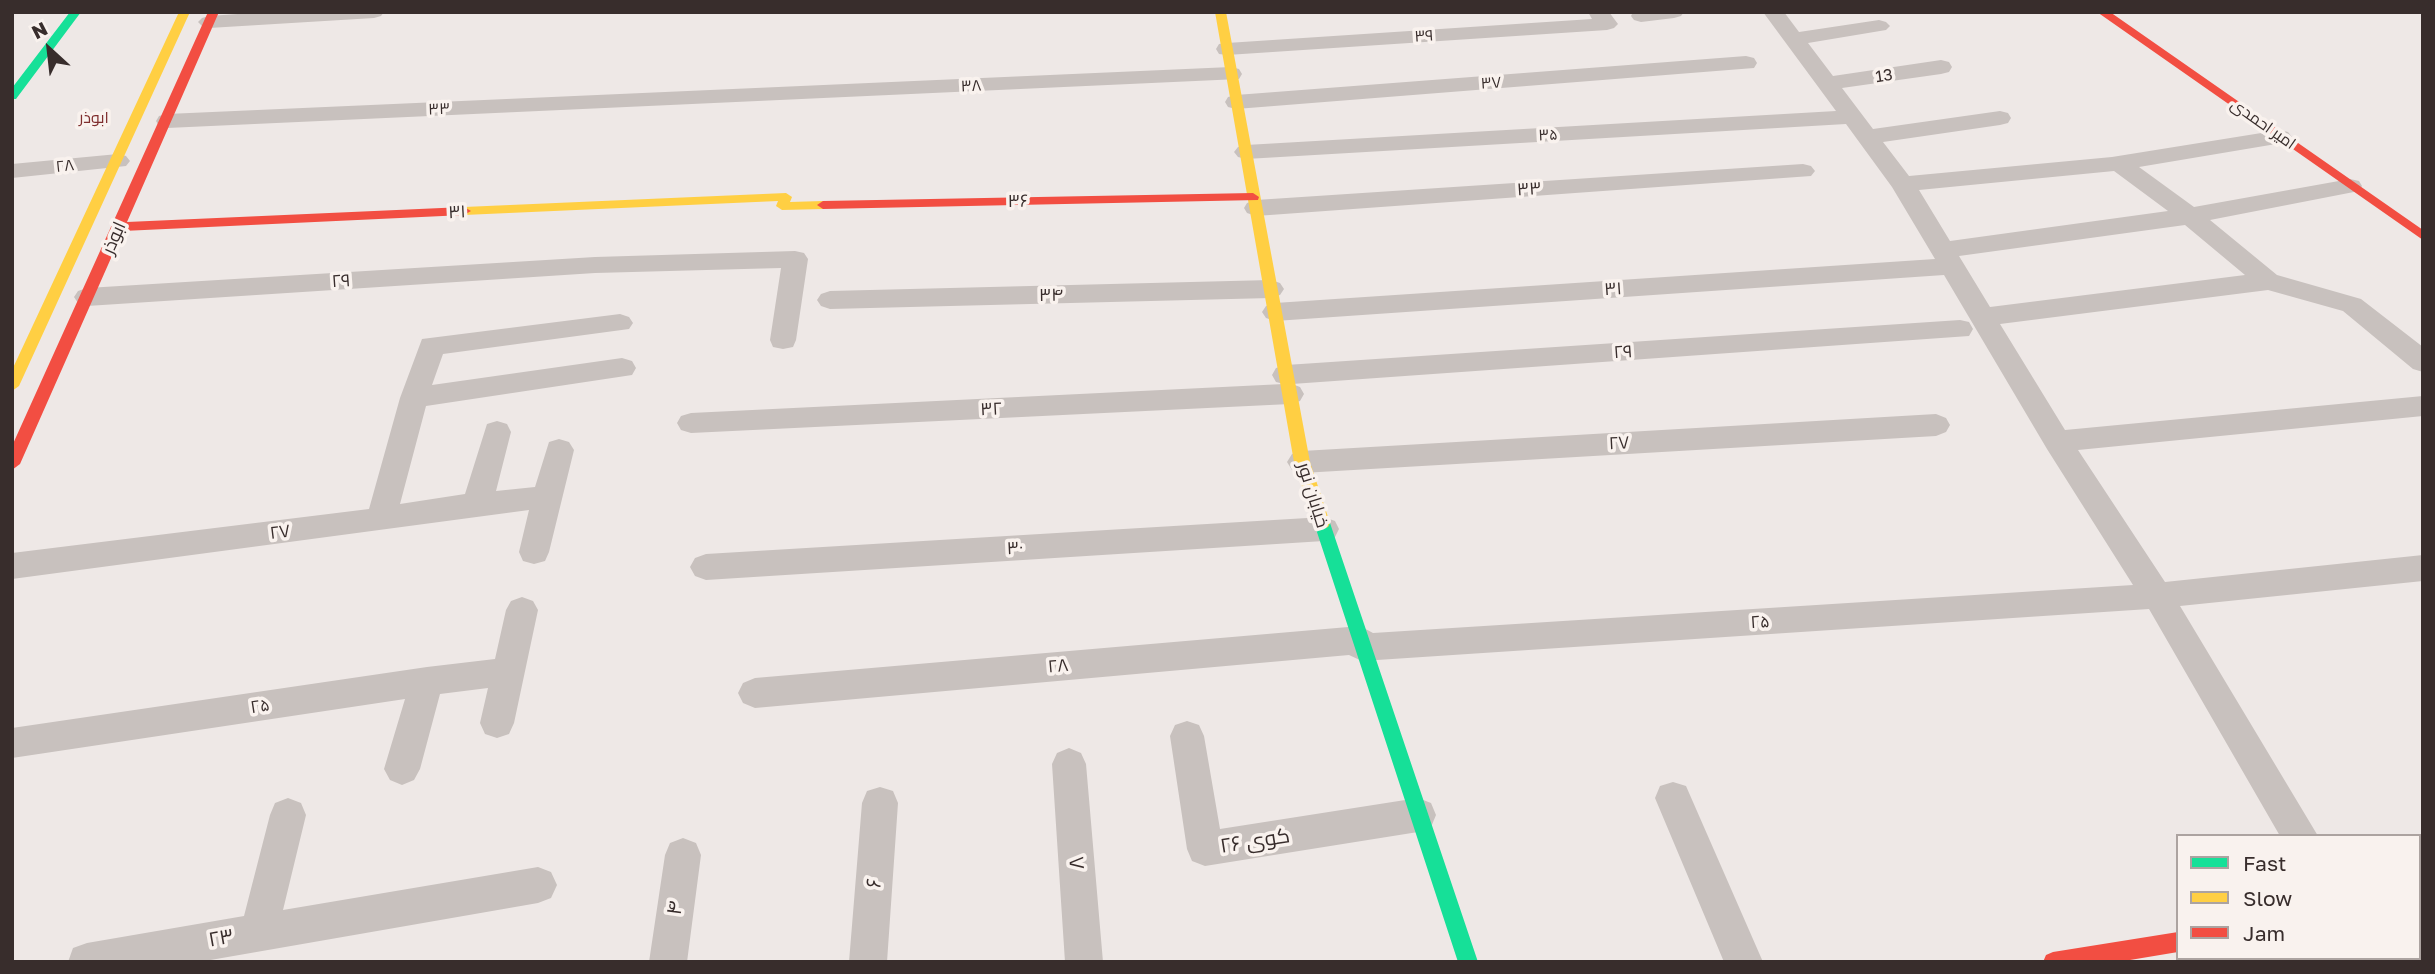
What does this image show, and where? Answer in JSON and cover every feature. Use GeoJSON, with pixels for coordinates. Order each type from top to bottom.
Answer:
{"type":"FeatureCollection","features":[{"type":"Feature","properties":{"kind":"street"},"geometry":{"type":"LineString","coordinates":[[15,89],[76,12]]}},
{"type":"Feature","properties":{"kind":"street","name":"ابوذر"},"geometry":{"type":"LineString","coordinates":[[12,386],[185,12]]}},
{"type":"Feature","properties":{"kind":"street"},"geometry":{"type":"LineString","coordinates":[[212,17],[374,12]]}},
{"type":"Feature","properties":{"kind":"street","name":"خیابان نور"},"geometry":{"type":"LineString","coordinates":[[1220,12],[1302,461],[1468,962]]}},
{"type":"Feature","properties":{"kind":"street"},"geometry":{"type":"LineString","coordinates":[[1428,12],[1433,35]]}},
{"type":"Feature","properties":{"kind":"street","name":"۳۹"},"geometry":{"type":"LineString","coordinates":[[1227,49],[1607,24],[1598,12]]}},
{"type":"Feature","properties":{"kind":"street"},"geometry":{"type":"LineString","coordinates":[[1641,16],[1674,12]]}},
{"type":"Feature","properties":{"kind":"street"},"geometry":{"type":"LineString","coordinates":[[1773,12],[1903,184],[1946,258],[1972,323],[2057,440],[2158,597],[2299,834]]}},
{"type":"Feature","properties":{"kind":"street","name":"امیر احمدی"},"geometry":{"type":"LineString","coordinates":[[2102,12],[2423,236]]}},
{"type":"Feature","properties":{"kind":"street","name":"ابوذر"},"geometry":{"type":"LineString","coordinates":[[12,464],[212,17]]}},
{"type":"Feature","properties":{"kind":"street"},"geometry":{"type":"LineString","coordinates":[[1793,39],[1880,26]]}},
{"type":"Feature","properties":{"kind":"street","name":"۳۷"},"geometry":{"type":"LineString","coordinates":[[1236,102],[1746,63]]}},
{"type":"Feature","properties":{"kind":"street","name":"13"},"geometry":{"type":"LineString","coordinates":[[1826,84],[1941,67]]}},
{"type":"Feature","properties":{"kind":"street","name":"۳۸"},"geometry":{"type":"LineString","coordinates":[[711,98],[1231,74]]}},
{"type":"Feature","properties":{"kind":"street","name":"۳۳"},"geometry":{"type":"LineString","coordinates":[[167,121],[711,98]]}},
{"type":"Feature","properties":{"kind":"street","name":"۳۵"},"geometry":{"type":"LineString","coordinates":[[1245,152],[1858,127],[2000,118]]}},
{"type":"Feature","properties":{"kind":"street"},"geometry":{"type":"LineString","coordinates":[[1903,184],[2119,163],[2280,136]]}},
{"type":"Feature","properties":{"kind":"street","name":"۲۸"},"geometry":{"type":"LineString","coordinates":[[12,171],[118,161]]}},
{"type":"Feature","properties":{"kind":"street"},"geometry":{"type":"LineString","coordinates":[[2119,163],[2190,216],[2268,281],[2352,305],[2423,362]]}},
{"type":"Feature","properties":{"kind":"street","name":"۳۳"},"geometry":{"type":"LineString","coordinates":[[1255,202],[1803,171]]}},
{"type":"Feature","properties":{"kind":"street","name":"۳۱"},"geometry":{"type":"LineString","coordinates":[[1273,301],[1946,258],[2350,186]]}},
{"type":"Feature","properties":{"kind":"street","name":"۳۱"},"geometry":{"type":"LineString","coordinates":[[119,227],[786,198],[782,206]]}},
{"type":"Feature","properties":{"kind":"street","name":"۳۶"},"geometry":{"type":"LineString","coordinates":[[782,206],[1255,202]]}},
{"type":"Feature","properties":{"kind":"street","name":"۲۹"},"geometry":{"type":"LineString","coordinates":[[87,297],[595,265],[795,259],[783,340]]}},
{"type":"Feature","properties":{"kind":"street","name":"۲۹"},"geometry":{"type":"LineString","coordinates":[[1288,385],[1972,323],[2268,281]]}},
{"type":"Feature","properties":{"kind":"street","name":"۳۴"},"geometry":{"type":"LineString","coordinates":[[830,300],[1273,301]]}},
{"type":"Feature","properties":{"kind":"street"},"geometry":{"type":"LineString","coordinates":[[382,519],[414,398],[432,345],[620,323]]}},
{"type":"Feature","properties":{"kind":"street"},"geometry":{"type":"LineString","coordinates":[[414,398],[622,368]]}},
{"type":"Feature","properties":{"kind":"street","name":"۳۲"},"geometry":{"type":"LineString","coordinates":[[691,423],[1288,385]]}},
{"type":"Feature","properties":{"kind":"street"},"geometry":{"type":"LineString","coordinates":[[2057,440],[2423,406]]}},
{"type":"Feature","properties":{"kind":"street","name":"۲۷"},"geometry":{"type":"LineString","coordinates":[[1302,461],[1936,425]]}},
{"type":"Feature","properties":{"kind":"street"},"geometry":{"type":"LineString","coordinates":[[477,504],[497,432]]}},
{"type":"Feature","properties":{"kind":"street"},"geometry":{"type":"LineString","coordinates":[[534,552],[559,450]]}},
{"type":"Feature","properties":{"kind":"street","name":"۲۷"},"geometry":{"type":"LineString","coordinates":[[12,566],[382,519],[477,504],[548,497]]}},
{"type":"Feature","properties":{"kind":"street","name":"۳۰"},"geometry":{"type":"LineString","coordinates":[[706,567],[1324,529]]}},
{"type":"Feature","properties":{"kind":"street","name":"۲۵"},"geometry":{"type":"LineString","coordinates":[[1361,643],[2158,597],[2423,568]]}},
{"type":"Feature","properties":{"kind":"street"},"geometry":{"type":"LineString","coordinates":[[497,723],[522,610]]}},
{"type":"Feature","properties":{"kind":"street","name":"۲۸"},"geometry":{"type":"LineString","coordinates":[[755,693],[1361,643]]}},
{"type":"Feature","properties":{"kind":"street","name":"۲۵"},"geometry":{"type":"LineString","coordinates":[[12,743],[427,681],[508,672]]}},
{"type":"Feature","properties":{"kind":"street"},"geometry":{"type":"LineString","coordinates":[[402,769],[427,681]]}},
{"type":"Feature","properties":{"kind":"street","name":"کوی ۲۶"},"geometry":{"type":"LineString","coordinates":[[1188,736],[1205,849],[1418,815]]}},
{"type":"Feature","properties":{"kind":"street","name":"۸"},"geometry":{"type":"LineString","coordinates":[[1069,764],[1084,962]]}},
{"type":"Feature","properties":{"kind":"street"},"geometry":{"type":"LineString","coordinates":[[1673,799],[1744,962]]}},
{"type":"Feature","properties":{"kind":"street","name":"۶"},"geometry":{"type":"LineString","coordinates":[[868,962],[880,803]]}},
{"type":"Feature","properties":{"kind":"street"},"geometry":{"type":"LineString","coordinates":[[258,932],[288,815]]}},
{"type":"Feature","properties":{"kind":"street","name":"۴"},"geometry":{"type":"LineString","coordinates":[[668,962],[682,855]]}},
{"type":"Feature","properties":{"kind":"street","name":"۲۳"},"geometry":{"type":"LineString","coordinates":[[88,962],[538,885]]}},
{"type":"Feature","properties":{"kind":"street"},"geometry":{"type":"LineString","coordinates":[[2053,962],[2176,942]]}},
{"type":"Feature","properties":{"kind":"traffic: fast"},"geometry":{"type":"LineString","coordinates":[[12,96],[76,12]]}},
{"type":"Feature","properties":{"kind":"traffic: fast"},"geometry":{"type":"LineString","coordinates":[[1322,523],[1468,962]]}},
{"type":"Feature","properties":{"kind":"traffic: slow"},"geometry":{"type":"LineString","coordinates":[[12,386],[185,12]]}},
{"type":"Feature","properties":{"kind":"traffic: slow"},"geometry":{"type":"LineString","coordinates":[[1220,12],[1302,462],[1322,523]]}},
{"type":"Feature","properties":{"kind":"traffic: slow"},"geometry":{"type":"LineString","coordinates":[[464,211],[786,197],[782,206],[823,205]]}},
{"type":"Feature","properties":{"kind":"traffic: jam"},"geometry":{"type":"LineString","coordinates":[[12,464],[214,12]]}},
{"type":"Feature","properties":{"kind":"traffic: jam"},"geometry":{"type":"LineString","coordinates":[[2102,12],[2423,236]]}},
{"type":"Feature","properties":{"kind":"traffic: jam"},"geometry":{"type":"LineString","coordinates":[[823,205],[1253,197]]}},
{"type":"Feature","properties":{"kind":"traffic: jam"},"geometry":{"type":"LineString","coordinates":[[119,227],[464,211]]}},
{"type":"Feature","properties":{"kind":"traffic: jam"},"geometry":{"type":"LineString","coordinates":[[2053,962],[2176,942]]}},
{"type":"Feature","properties":{"kind":"district","name":"ابوذر"},"geometry":{"type":"Point","coordinates":[94,118]}}]}
